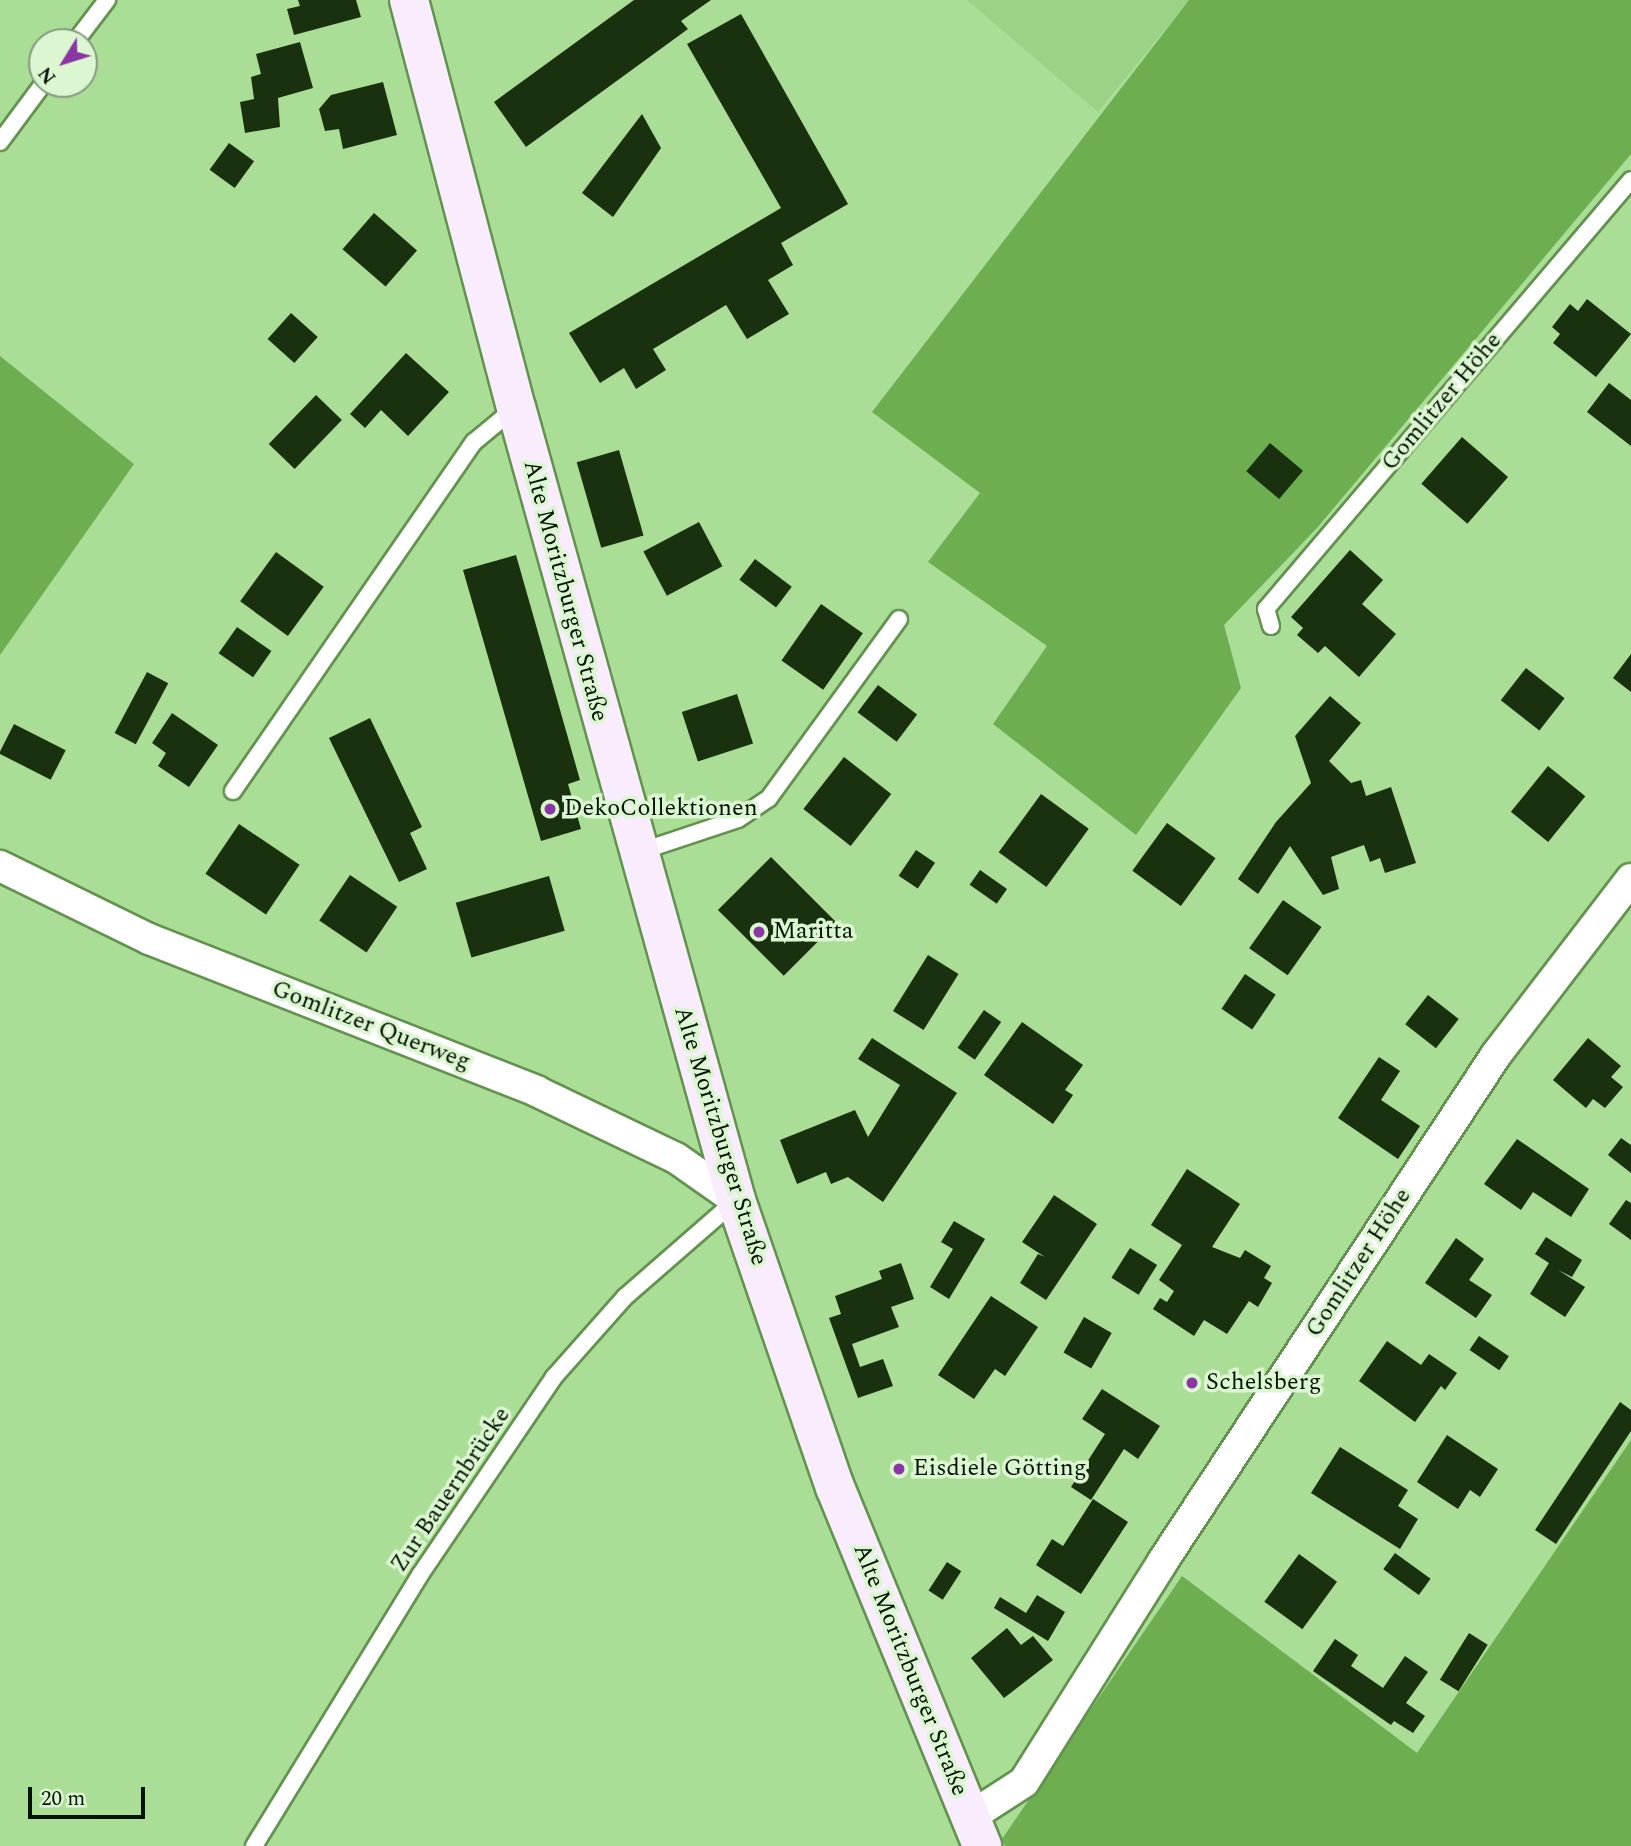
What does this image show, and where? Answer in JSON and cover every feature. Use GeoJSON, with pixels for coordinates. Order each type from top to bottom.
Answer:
{"type":"FeatureCollection","features":[{"type":"Feature","properties":{"kind":"main road","name":"Alte Moritzburger Straße"},"geometry":{"type":"LineString","coordinates":[[409,0],[637,853],[736,1200],[835,1487],[976,1831]]}},
{"type":"Feature","properties":{"kind":"street","name":"Gomlitzer Querweg"},"geometry":{"type":"LineString","coordinates":[[0,866],[149,939],[536,1091],[676,1158],[736,1200]]}},
{"type":"Feature","properties":{"kind":"street","name":"Gomlitzer Höhe"},"geometry":{"type":"LineString","coordinates":[[976,1831],[1024,1782],[1163,1561],[1496,1055],[1631,878]]}},
{"type":"Feature","properties":{"kind":"lane"},"geometry":{"type":"LineString","coordinates":[[86,28],[107,0]]}},
{"type":"Feature","properties":{"kind":"lane"},"geometry":{"type":"LineString","coordinates":[[0,142],[33,98]]}},
{"type":"Feature","properties":{"kind":"lane","name":"Gomlitzer Höhe"},"geometry":{"type":"LineString","coordinates":[[1271,626],[1266,609],[1631,180]]}},
{"type":"Feature","properties":{"kind":"lane"},"geometry":{"type":"LineString","coordinates":[[233,791],[474,442],[516,407]]}},
{"type":"Feature","properties":{"kind":"lane"},"geometry":{"type":"LineString","coordinates":[[637,853],[738,819],[769,798],[900,619]]}},
{"type":"Feature","properties":{"kind":"lane","name":"Zur Bauernbrücke"},"geometry":{"type":"LineString","coordinates":[[254,1846],[421,1574],[554,1377],[625,1297],[736,1200]]}},
{"type":"Feature","properties":{"kind":"shaded area"},"geometry":{"type":"Polygon","coordinates":[[[967,0],[1189,0],[1098,112],[967,0]]]}},
{"type":"Feature","properties":{"kind":"shaded area"},"geometry":{"type":"Polygon","coordinates":[[[1189,0],[1631,0],[1631,154],[1317,528],[1224,625],[1241,688],[1136,835],[993,724],[1047,646],[928,562],[980,493],[872,412],[1189,0]]]}},
{"type":"Feature","properties":{"kind":"shaded area"},"geometry":{"type":"Polygon","coordinates":[[[0,356],[134,464],[0,655],[0,356]]]}},
{"type":"Feature","properties":{"kind":"shaded area"},"geometry":{"type":"Polygon","coordinates":[[[1631,1440],[1631,1846],[1005,1846],[1002,1839],[1182,1576],[1417,1753],[1631,1440]]]}},
{"type":"Feature","properties":{"kind":"building"},"geometry":{"type":"Polygon","coordinates":[[[298,0],[356,0],[361,17],[294,35],[287,9],[300,6],[298,0]]]}},
{"type":"Feature","properties":{"kind":"building"},"geometry":{"type":"Polygon","coordinates":[[[634,0],[711,0],[681,21],[688,29],[526,147],[494,102],[634,0]]]}},
{"type":"Feature","properties":{"kind":"building"},"geometry":{"type":"Polygon","coordinates":[[[741,14],[848,204],[781,243],[793,265],[768,280],[789,314],[747,339],[726,305],[653,349],[666,370],[636,389],[624,368],[600,383],[569,333],[781,208],[687,44],[741,14]]]}},
{"type":"Feature","properties":{"kind":"building"},"geometry":{"type":"Polygon","coordinates":[[[300,42],[313,88],[278,98],[280,127],[245,133],[240,102],[254,99],[251,77],[261,74],[256,54],[300,42]]]}},
{"type":"Feature","properties":{"kind":"building"},"geometry":{"type":"Polygon","coordinates":[[[383,82],[397,135],[343,149],[339,129],[325,131],[319,109],[331,95],[383,82]]]}},
{"type":"Feature","properties":{"kind":"building"},"geometry":{"type":"Polygon","coordinates":[[[642,114],[661,148],[613,217],[582,193],[642,114]]]}},
{"type":"Feature","properties":{"kind":"building"},"geometry":{"type":"Polygon","coordinates":[[[229,143],[254,161],[235,188],[210,170],[229,143]]]}},
{"type":"Feature","properties":{"kind":"building"},"geometry":{"type":"Polygon","coordinates":[[[374,213],[417,250],[386,287],[343,249],[374,213]]]}},
{"type":"Feature","properties":{"kind":"building"},"geometry":{"type":"Polygon","coordinates":[[[1587,299],[1631,334],[1596,377],[1553,343],[1560,334],[1552,327],[1570,304],[1578,311],[1587,299]]]}},
{"type":"Feature","properties":{"kind":"building"},"geometry":{"type":"Polygon","coordinates":[[[291,313],[318,337],[294,363],[268,339],[291,313]]]}},
{"type":"Feature","properties":{"kind":"building"},"geometry":{"type":"Polygon","coordinates":[[[406,353],[449,392],[408,436],[381,410],[365,428],[350,414],[406,353]]]}},
{"type":"Feature","properties":{"kind":"building"},"geometry":{"type":"Polygon","coordinates":[[[1609,383],[1631,400],[1631,446],[1587,412],[1609,383]]]}},
{"type":"Feature","properties":{"kind":"building"},"geometry":{"type":"Polygon","coordinates":[[[316,395],[342,420],[295,469],[269,444],[316,395]]]}},
{"type":"Feature","properties":{"kind":"building"},"geometry":{"type":"Polygon","coordinates":[[[1462,437],[1508,477],[1467,524],[1421,484],[1462,437]]]}},
{"type":"Feature","properties":{"kind":"building"},"geometry":{"type":"Polygon","coordinates":[[[1270,443],[1303,471],[1279,499],[1246,471],[1270,443]]]}},
{"type":"Feature","properties":{"kind":"building"},"geometry":{"type":"Polygon","coordinates":[[[619,450],[644,536],[601,548],[577,462],[619,450]]]}},
{"type":"Feature","properties":{"kind":"building"},"geometry":{"type":"Polygon","coordinates":[[[699,522],[722,566],[667,596],[643,552],[699,522]]]}},
{"type":"Feature","properties":{"kind":"building"},"geometry":{"type":"Polygon","coordinates":[[[1350,550],[1383,580],[1362,604],[1396,634],[1359,677],[1325,646],[1318,653],[1297,635],[1303,628],[1291,617],[1350,550]]]}},
{"type":"Feature","properties":{"kind":"building"},"geometry":{"type":"Polygon","coordinates":[[[276,552],[324,587],[288,636],[240,601],[276,552]]]}},
{"type":"Feature","properties":{"kind":"building"},"geometry":{"type":"Polygon","coordinates":[[[516,555],[580,780],[568,784],[581,829],[541,841],[463,570],[516,555]]]}},
{"type":"Feature","properties":{"kind":"building"},"geometry":{"type":"Polygon","coordinates":[[[755,559],[792,587],[776,607],[739,580],[755,559]]]}},
{"type":"Feature","properties":{"kind":"building"},"geometry":{"type":"Polygon","coordinates":[[[821,604],[863,633],[823,690],[781,661],[821,604]]]}},
{"type":"Feature","properties":{"kind":"building"},"geometry":{"type":"Polygon","coordinates":[[[237,627],[271,651],[253,677],[219,653],[237,627]]]}},
{"type":"Feature","properties":{"kind":"building"},"geometry":{"type":"Polygon","coordinates":[[[1631,654],[1631,692],[1613,678],[1631,654]]]}},
{"type":"Feature","properties":{"kind":"building"},"geometry":{"type":"Polygon","coordinates":[[[1526,668],[1565,698],[1539,730],[1501,700],[1526,668]]]}},
{"type":"Feature","properties":{"kind":"building"},"geometry":{"type":"Polygon","coordinates":[[[147,672],[168,683],[136,744],[115,733],[147,672]]]}},
{"type":"Feature","properties":{"kind":"building"},"geometry":{"type":"Polygon","coordinates":[[[878,685],[917,714],[897,742],[858,712],[878,685]]]}},
{"type":"Feature","properties":{"kind":"building"},"geometry":{"type":"Polygon","coordinates":[[[737,694],[753,743],[698,761],[682,712],[737,694]]]}},
{"type":"Feature","properties":{"kind":"building"},"geometry":{"type":"Polygon","coordinates":[[[1330,696],[1361,723],[1329,761],[1351,783],[1361,780],[1366,796],[1391,787],[1416,863],[1385,873],[1380,858],[1370,862],[1364,845],[1331,857],[1339,889],[1323,895],[1290,846],[1258,894],[1238,879],[1276,822],[1311,783],[1295,736],[1330,696]]]}},
{"type":"Feature","properties":{"kind":"building"},"geometry":{"type":"Polygon","coordinates":[[[172,713],[218,745],[189,787],[158,766],[166,753],[152,743],[172,713]]]}},
{"type":"Feature","properties":{"kind":"building"},"geometry":{"type":"Polygon","coordinates":[[[370,718],[422,827],[410,833],[427,869],[399,882],[329,738],[370,718]]]}},
{"type":"Feature","properties":{"kind":"building"},"geometry":{"type":"Polygon","coordinates":[[[14,724],[66,750],[51,780],[0,754],[14,724]]]}},
{"type":"Feature","properties":{"kind":"building"},"geometry":{"type":"Polygon","coordinates":[[[844,757],[891,794],[851,846],[803,809],[844,757]]]}},
{"type":"Feature","properties":{"kind":"building"},"geometry":{"type":"Polygon","coordinates":[[[1548,766],[1585,796],[1548,842],[1511,812],[1548,766]]]}},
{"type":"Feature","properties":{"kind":"building"},"geometry":{"type":"Polygon","coordinates":[[[1041,794],[1089,829],[1046,887],[999,852],[1041,794]]]}},
{"type":"Feature","properties":{"kind":"building"},"geometry":{"type":"Polygon","coordinates":[[[1167,823],[1216,858],[1181,906],[1132,871],[1167,823]]]}},
{"type":"Feature","properties":{"kind":"building"},"geometry":{"type":"Polygon","coordinates":[[[239,824],[300,865],[266,915],[205,874],[239,824]]]}},
{"type":"Feature","properties":{"kind":"building"},"geometry":{"type":"Polygon","coordinates":[[[916,850],[935,863],[918,889],[899,876],[916,850]]]}},
{"type":"Feature","properties":{"kind":"building"},"geometry":{"type":"Polygon","coordinates":[[[771,857],[837,923],[784,976],[718,910],[771,857]]]}},
{"type":"Feature","properties":{"kind":"building"},"geometry":{"type":"Polygon","coordinates":[[[980,870],[1007,889],[997,904],[970,885],[980,870]]]}},
{"type":"Feature","properties":{"kind":"building"},"geometry":{"type":"Polygon","coordinates":[[[350,875],[397,907],[366,952],[319,921],[350,875]]]}},
{"type":"Feature","properties":{"kind":"building"},"geometry":{"type":"Polygon","coordinates":[[[549,876],[565,931],[471,958],[456,903],[549,876]]]}},
{"type":"Feature","properties":{"kind":"building"},"geometry":{"type":"Polygon","coordinates":[[[1283,900],[1322,927],[1288,975],[1249,948],[1283,900]]]}},
{"type":"Feature","properties":{"kind":"building"},"geometry":{"type":"Polygon","coordinates":[[[928,955],[959,974],[924,1030],[893,1011],[928,955]]]}},
{"type":"Feature","properties":{"kind":"building"},"geometry":{"type":"Polygon","coordinates":[[[1245,974],[1276,995],[1252,1030],[1222,1009],[1245,974]]]}},
{"type":"Feature","properties":{"kind":"building"},"geometry":{"type":"Polygon","coordinates":[[[1428,995],[1459,1019],[1436,1048],[1405,1024],[1428,995]]]}},
{"type":"Feature","properties":{"kind":"building"},"geometry":{"type":"Polygon","coordinates":[[[984,1010],[1001,1022],[975,1060],[958,1048],[984,1010]]]}},
{"type":"Feature","properties":{"kind":"building"},"geometry":{"type":"Polygon","coordinates":[[[1022,1022],[1083,1065],[1065,1090],[1073,1095],[1053,1124],[984,1075],[1022,1022]]]}},
{"type":"Feature","properties":{"kind":"building"},"geometry":{"type":"Polygon","coordinates":[[[872,1038],[957,1093],[883,1202],[848,1177],[831,1184],[826,1172],[797,1184],[780,1140],[855,1110],[868,1137],[900,1085],[858,1059],[872,1038]]]}},
{"type":"Feature","properties":{"kind":"building"},"geometry":{"type":"Polygon","coordinates":[[[1588,1038],[1621,1066],[1611,1077],[1623,1087],[1605,1108],[1593,1099],[1586,1108],[1553,1080],[1588,1038]]]}},
{"type":"Feature","properties":{"kind":"building"},"geometry":{"type":"Polygon","coordinates":[[[1379,1057],[1400,1071],[1381,1100],[1420,1126],[1398,1159],[1338,1118],[1379,1057]]]}},
{"type":"Feature","properties":{"kind":"building"},"geometry":{"type":"Polygon","coordinates":[[[1621,1138],[1631,1145],[1631,1173],[1608,1155],[1621,1138]]]}},
{"type":"Feature","properties":{"kind":"building"},"geometry":{"type":"Polygon","coordinates":[[[1517,1139],[1589,1189],[1571,1217],[1533,1192],[1521,1210],[1484,1184],[1517,1139]]]}},
{"type":"Feature","properties":{"kind":"building"},"geometry":{"type":"Polygon","coordinates":[[[1187,1169],[1240,1204],[1212,1247],[1240,1258],[1245,1250],[1271,1266],[1264,1278],[1272,1283],[1258,1307],[1249,1301],[1227,1334],[1204,1320],[1194,1336],[1153,1309],[1160,1298],[1167,1302],[1174,1291],[1159,1280],[1182,1245],[1151,1225],[1187,1169]]]}},
{"type":"Feature","properties":{"kind":"building"},"geometry":{"type":"Polygon","coordinates":[[[1054,1195],[1097,1224],[1046,1300],[1020,1283],[1038,1254],[1045,1257],[1022,1242],[1054,1195]]]}},
{"type":"Feature","properties":{"kind":"building"},"geometry":{"type":"Polygon","coordinates":[[[1626,1200],[1631,1203],[1631,1240],[1609,1224],[1626,1200]]]}},
{"type":"Feature","properties":{"kind":"building"},"geometry":{"type":"Polygon","coordinates":[[[954,1221],[985,1239],[949,1299],[930,1287],[953,1249],[941,1242],[954,1221]]]}},
{"type":"Feature","properties":{"kind":"building"},"geometry":{"type":"Polygon","coordinates":[[[1546,1237],[1582,1260],[1572,1277],[1558,1270],[1585,1287],[1565,1317],[1530,1294],[1549,1263],[1535,1254],[1546,1237]]]}},
{"type":"Feature","properties":{"kind":"building"},"geometry":{"type":"Polygon","coordinates":[[[1456,1238],[1484,1259],[1469,1280],[1492,1295],[1476,1318],[1425,1283],[1456,1238]]]}},
{"type":"Feature","properties":{"kind":"building"},"geometry":{"type":"Polygon","coordinates":[[[1130,1248],[1157,1265],[1139,1295],[1111,1278],[1130,1248]]]}},
{"type":"Feature","properties":{"kind":"building"},"geometry":{"type":"Polygon","coordinates":[[[901,1263],[914,1299],[891,1307],[899,1327],[852,1344],[860,1367],[883,1359],[893,1386],[858,1398],[829,1318],[841,1314],[835,1296],[882,1279],[879,1271],[901,1263]]]}},
{"type":"Feature","properties":{"kind":"building"},"geometry":{"type":"Polygon","coordinates":[[[991,1296],[1038,1327],[1005,1376],[995,1369],[974,1399],[938,1375],[991,1296]]]}},
{"type":"Feature","properties":{"kind":"building"},"geometry":{"type":"Polygon","coordinates":[[[1084,1317],[1112,1333],[1091,1369],[1064,1353],[1084,1317]]]}},
{"type":"Feature","properties":{"kind":"building"},"geometry":{"type":"Polygon","coordinates":[[[1479,1336],[1509,1356],[1499,1370],[1469,1350],[1479,1336]]]}},
{"type":"Feature","properties":{"kind":"building"},"geometry":{"type":"Polygon","coordinates":[[[1387,1341],[1421,1365],[1429,1354],[1457,1373],[1445,1390],[1441,1386],[1415,1422],[1359,1381],[1387,1341]]]}},
{"type":"Feature","properties":{"kind":"building"},"geometry":{"type":"Polygon","coordinates":[[[1102,1389],[1160,1426],[1138,1459],[1124,1449],[1091,1500],[1071,1487],[1105,1434],[1082,1419],[1102,1389]]]}},
{"type":"Feature","properties":{"kind":"building"},"geometry":{"type":"Polygon","coordinates":[[[1620,1402],[1631,1410],[1631,1431],[1556,1544],[1535,1530],[1620,1402]]]}},
{"type":"Feature","properties":{"kind":"building"},"geometry":{"type":"Polygon","coordinates":[[[1447,1435],[1498,1469],[1480,1497],[1470,1490],[1458,1509],[1417,1482],[1447,1435]]]}},
{"type":"Feature","properties":{"kind":"building"},"geometry":{"type":"Polygon","coordinates":[[[1340,1447],[1408,1490],[1398,1506],[1418,1519],[1400,1549],[1311,1493],[1340,1447]]]}},
{"type":"Feature","properties":{"kind":"building"},"geometry":{"type":"Polygon","coordinates":[[[1093,1499],[1128,1522],[1081,1594],[1036,1565],[1052,1539],[1063,1546],[1093,1499]]]}},
{"type":"Feature","properties":{"kind":"building"},"geometry":{"type":"Polygon","coordinates":[[[1395,1553],[1431,1579],[1419,1595],[1383,1569],[1395,1553]]]}},
{"type":"Feature","properties":{"kind":"building"},"geometry":{"type":"Polygon","coordinates":[[[1299,1554],[1337,1582],[1302,1629],[1264,1602],[1299,1554]]]}},
{"type":"Feature","properties":{"kind":"building"},"geometry":{"type":"Polygon","coordinates":[[[947,1562],[961,1571],[943,1600],[928,1591],[947,1562]]]}},
{"type":"Feature","properties":{"kind":"building"},"geometry":{"type":"Polygon","coordinates":[[[1037,1595],[1065,1612],[1048,1641],[994,1608],[1000,1597],[1026,1613],[1037,1595]]]}},
{"type":"Feature","properties":{"kind":"building"},"geometry":{"type":"Polygon","coordinates":[[[1007,1628],[1021,1645],[1033,1636],[1053,1660],[1004,1698],[971,1658],[1007,1628]]]}},
{"type":"Feature","properties":{"kind":"building"},"geometry":{"type":"Polygon","coordinates":[[[1469,1633],[1488,1645],[1459,1691],[1440,1680],[1469,1633]]]}},
{"type":"Feature","properties":{"kind":"building"},"geometry":{"type":"Polygon","coordinates":[[[1335,1639],[1358,1655],[1351,1666],[1383,1688],[1405,1656],[1428,1672],[1406,1703],[1425,1716],[1413,1733],[1394,1721],[1391,1725],[1313,1671],[1335,1639]]]}},
{"type":"Feature","properties":{"kind":"place","name":"DekoCollektionen"},"geometry":{"type":"Point","coordinates":[550,809]}},
{"type":"Feature","properties":{"kind":"place","name":"Maritta"},"geometry":{"type":"Point","coordinates":[759,932]}},
{"type":"Feature","properties":{"kind":"place","name":"Schelsberg"},"geometry":{"type":"Point","coordinates":[1192,1383]}},
{"type":"Feature","properties":{"kind":"place","name":"Eisdiele Götting"},"geometry":{"type":"Point","coordinates":[899,1469]}}]}
